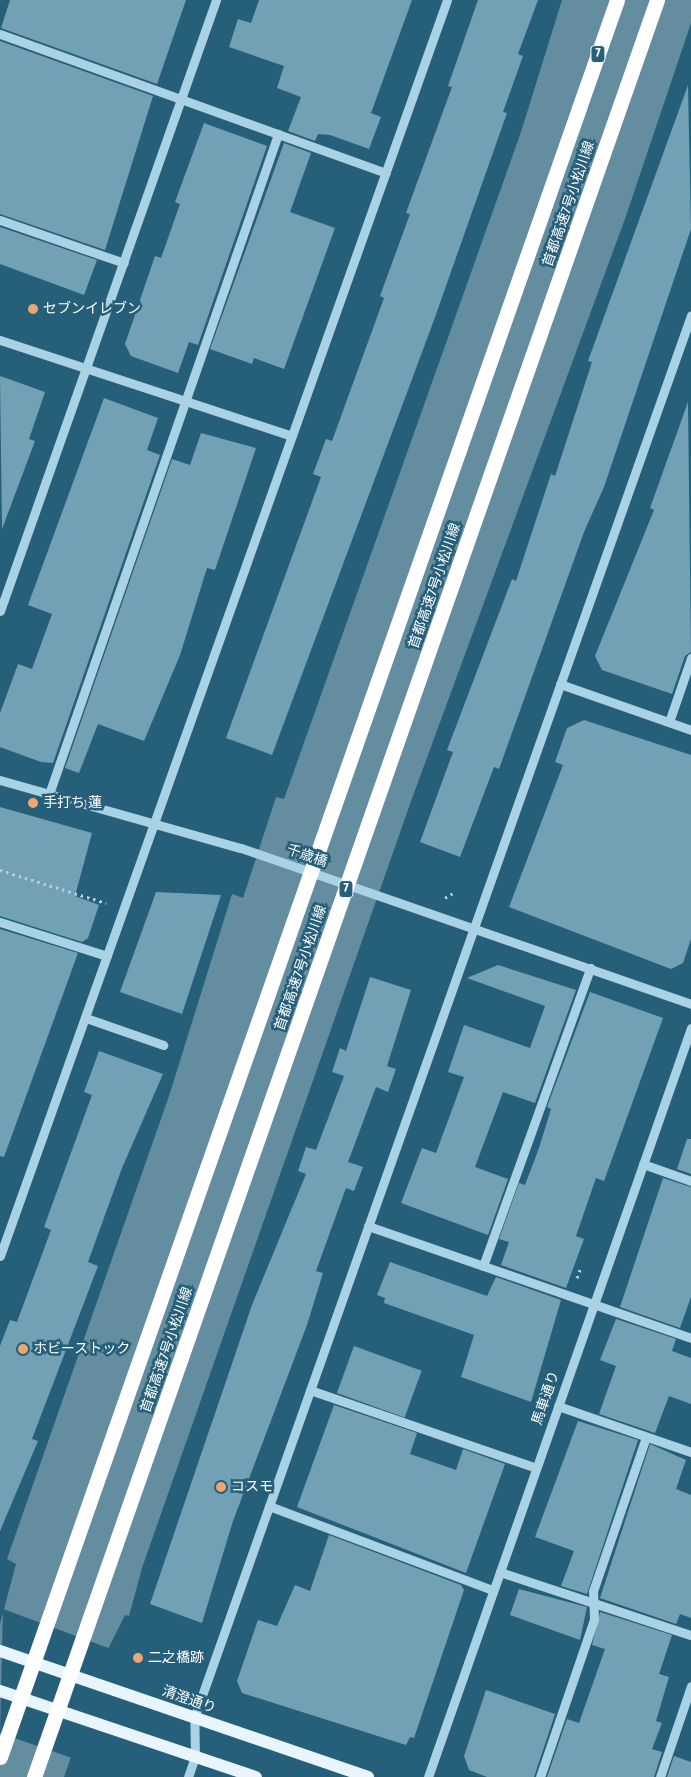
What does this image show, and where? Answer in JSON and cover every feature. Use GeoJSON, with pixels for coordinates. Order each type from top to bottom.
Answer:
{"type":"FeatureCollection","features":[{"type":"Feature","properties":{"kind":"highway","name":"首都高速7号小松川線"},"geometry":{"type":"LineString","coordinates":[[0,1757],[617,0]]}},
{"type":"Feature","properties":{"kind":"highway","name":"首都高速7号小松川線"},"geometry":{"type":"LineString","coordinates":[[34,1777],[657,0]]}},
{"type":"Feature","properties":{"kind":"main road","name":"清澄通り"},"geometry":{"type":"LineString","coordinates":[[0,1651],[368,1777]]}},
{"type":"Feature","properties":{"kind":"main road"},"geometry":{"type":"LineString","coordinates":[[0,1690],[256,1777]]}},
{"type":"Feature","properties":{"kind":"street"},"geometry":{"type":"LineString","coordinates":[[0,611],[216,0]]}},
{"type":"Feature","properties":{"kind":"street"},"geometry":{"type":"LineString","coordinates":[[0,1256],[447,0]]}},
{"type":"Feature","properties":{"kind":"street"},"geometry":{"type":"LineString","coordinates":[[0,34],[386,173]]}},
{"type":"Feature","properties":{"kind":"street"},"geometry":{"type":"LineString","coordinates":[[48,794],[278,134]]}},
{"type":"Feature","properties":{"kind":"street"},"geometry":{"type":"LineString","coordinates":[[0,220],[124,263]]}},
{"type":"Feature","properties":{"kind":"street"},"geometry":{"type":"LineString","coordinates":[[188,1777],[195,1757],[194,1718],[560,684],[687,341],[691,315]]}},
{"type":"Feature","properties":{"kind":"street"},"geometry":{"type":"LineString","coordinates":[[0,340],[292,436]]}},
{"type":"Feature","properties":{"kind":"street"},"geometry":{"type":"LineString","coordinates":[[669,722],[691,658]]}},
{"type":"Feature","properties":{"kind":"street"},"geometry":{"type":"LineString","coordinates":[[560,684],[691,730]]}},
{"type":"Feature","properties":{"kind":"street","name":"千歳橋"},"geometry":{"type":"LineString","coordinates":[[0,780],[241,848],[691,1004]]}},
{"type":"Feature","properties":{"kind":"street"},"geometry":{"type":"LineString","coordinates":[[0,922],[106,956]]}},
{"type":"Feature","properties":{"kind":"street"},"geometry":{"type":"LineString","coordinates":[[483,1266],[590,968]]}},
{"type":"Feature","properties":{"kind":"street"},"geometry":{"type":"LineString","coordinates":[[86,1018],[163,1045]]}},
{"type":"Feature","properties":{"kind":"street","name":"馬車通り"},"geometry":{"type":"LineString","coordinates":[[428,1777],[691,1028]]}},
{"type":"Feature","properties":{"kind":"street"},"geometry":{"type":"LineString","coordinates":[[643,1164],[691,1181]]}},
{"type":"Feature","properties":{"kind":"street"},"geometry":{"type":"LineString","coordinates":[[368,1226],[691,1338]]}},
{"type":"Feature","properties":{"kind":"street"},"geometry":{"type":"LineString","coordinates":[[310,1390],[536,1468]]}},
{"type":"Feature","properties":{"kind":"street"},"geometry":{"type":"LineString","coordinates":[[558,1406],[691,1452]]}},
{"type":"Feature","properties":{"kind":"street"},"geometry":{"type":"LineString","coordinates":[[540,1777],[594,1619],[595,1604],[593,1591],[646,1437]]}},
{"type":"Feature","properties":{"kind":"street"},"geometry":{"type":"LineString","coordinates":[[269,1506],[493,1590]]}},
{"type":"Feature","properties":{"kind":"street"},"geometry":{"type":"LineString","coordinates":[[500,1572],[691,1636]]}},
{"type":"Feature","properties":{"kind":"street"},"geometry":{"type":"LineString","coordinates":[[660,1777],[691,1686]]}},
{"type":"Feature","properties":{"kind":"path"},"geometry":{"type":"LineString","coordinates":[[0,870],[123,908]]}},
{"type":"Feature","properties":{"kind":"path"},"geometry":{"type":"LineString","coordinates":[[576,1279],[581,1268]]}},
{"type":"Feature","properties":{"kind":"water"},"geometry":{"type":"Polygon","coordinates":[[[562,0],[691,0],[691,23],[626,216],[410,804],[142,1568],[129,1616],[125,1615],[109,1647],[64,1777],[0,1777],[0,1624],[16,1564],[7,1559],[169,1096],[232,894],[243,898],[276,797],[284,799],[521,132],[562,0]]]}},
{"type":"Feature","properties":{"kind":"pier"},"geometry":{"type":"Polygon","coordinates":[[[3,1609],[111,1649],[72,1758],[0,1733],[3,1609]]]}},
{"type":"Feature","properties":{"kind":"building"},"geometry":{"type":"Polygon","coordinates":[[[10,0],[186,0],[157,84],[1,28],[10,0]]]}},
{"type":"Feature","properties":{"kind":"building"},"geometry":{"type":"Polygon","coordinates":[[[259,0],[412,0],[371,113],[381,117],[369,149],[330,135],[318,134],[315,141],[288,131],[301,97],[277,88],[284,66],[229,47],[238,19],[251,23],[259,0]]]}},
{"type":"Feature","properties":{"kind":"building"},"geometry":{"type":"Polygon","coordinates":[[[478,0],[538,0],[518,54],[523,56],[503,112],[507,113],[434,320],[272,755],[226,738],[321,477],[313,474],[326,439],[332,441],[384,298],[380,296],[410,214],[406,213],[452,87],[448,86],[478,0]]]}},
{"type":"Feature","properties":{"kind":"building"},"geometry":{"type":"Polygon","coordinates":[[[0,41],[153,96],[105,250],[0,214],[0,41]]]}},
{"type":"Feature","properties":{"kind":"building"},"geometry":{"type":"Polygon","coordinates":[[[688,85],[691,229],[604,487],[584,532],[499,769],[494,767],[460,857],[420,842],[453,752],[447,750],[512,579],[516,581],[551,474],[555,476],[592,362],[588,361],[688,85]]]}},
{"type":"Feature","properties":{"kind":"building"},"geometry":{"type":"Polygon","coordinates":[[[204,123],[267,146],[198,345],[189,342],[178,373],[131,356],[125,344],[155,256],[161,258],[180,204],[175,202],[204,123]]]}},
{"type":"Feature","properties":{"kind":"building"},"geometry":{"type":"Polygon","coordinates":[[[284,143],[311,153],[290,212],[335,228],[284,369],[254,358],[252,364],[210,349],[284,143]]]}},
{"type":"Feature","properties":{"kind":"building"},"geometry":{"type":"Polygon","coordinates":[[[0,227],[97,260],[84,295],[0,264],[0,227]]]}},
{"type":"Feature","properties":{"kind":"building"},"geometry":{"type":"Polygon","coordinates":[[[0,376],[45,392],[29,439],[35,441],[2,529],[0,376]]]}},
{"type":"Feature","properties":{"kind":"building"},"geometry":{"type":"Polygon","coordinates":[[[104,398],[158,418],[147,450],[160,455],[53,763],[41,762],[0,747],[0,713],[18,664],[32,669],[52,614],[28,605],[104,398]]]}},
{"type":"Feature","properties":{"kind":"building"},"geometry":{"type":"Polygon","coordinates":[[[688,402],[691,652],[685,656],[672,694],[602,670],[595,656],[654,510],[650,508],[688,402]]]}},
{"type":"Feature","properties":{"kind":"building"},"geometry":{"type":"Polygon","coordinates":[[[201,433],[256,448],[215,570],[207,568],[180,655],[144,741],[98,724],[79,773],[65,768],[172,459],[190,465],[201,433]]]}},
{"type":"Feature","properties":{"kind":"building"},"geometry":{"type":"Polygon","coordinates":[[[584,720],[691,755],[691,939],[683,963],[671,969],[509,907],[563,765],[555,762],[567,728],[584,720]]]}},
{"type":"Feature","properties":{"kind":"building"},"geometry":{"type":"Polygon","coordinates":[[[0,807],[92,833],[75,896],[99,905],[88,938],[82,942],[0,916],[0,807]]]}},
{"type":"Feature","properties":{"kind":"building"},"geometry":{"type":"Polygon","coordinates":[[[156,892],[221,895],[182,1014],[120,992],[156,892]]]}},
{"type":"Feature","properties":{"kind":"building"},"geometry":{"type":"Polygon","coordinates":[[[0,929],[78,953],[4,1157],[0,1156],[0,929]]]}},
{"type":"Feature","properties":{"kind":"building"},"geometry":{"type":"Polygon","coordinates":[[[498,965],[576,990],[535,1103],[503,1092],[475,1167],[508,1179],[488,1235],[401,1203],[422,1148],[436,1153],[464,1077],[448,1072],[464,1025],[530,1048],[545,1006],[467,978],[498,965]]]}},
{"type":"Feature","properties":{"kind":"building"},"geometry":{"type":"Polygon","coordinates":[[[370,977],[411,990],[387,1066],[396,1069],[388,1092],[376,1087],[348,1162],[363,1167],[354,1191],[346,1188],[316,1271],[323,1273],[307,1325],[233,1521],[202,1623],[150,1604],[252,1305],[306,1174],[298,1171],[306,1147],[316,1150],[344,1076],[332,1072],[340,1048],[346,1051],[370,977]]]}},
{"type":"Feature","properties":{"kind":"building"},"geometry":{"type":"Polygon","coordinates":[[[590,992],[663,1018],[604,1181],[596,1178],[576,1236],[584,1239],[566,1288],[501,1265],[509,1242],[499,1239],[519,1183],[525,1185],[539,1148],[551,1109],[547,1107],[590,992]]]}},
{"type":"Feature","properties":{"kind":"building"},"geometry":{"type":"Polygon","coordinates":[[[99,1051],[163,1074],[122,1168],[88,1262],[98,1266],[32,1439],[38,1441],[0,1531],[0,1346],[10,1320],[17,1322],[51,1230],[44,1227],[92,1095],[84,1092],[99,1051]]]}},
{"type":"Feature","properties":{"kind":"building"},"geometry":{"type":"Polygon","coordinates":[[[687,1139],[691,1139],[691,1174],[677,1169],[687,1139]]]}},
{"type":"Feature","properties":{"kind":"building"},"geometry":{"type":"Polygon","coordinates":[[[663,1178],[691,1187],[691,1297],[680,1328],[620,1307],[663,1178]]]}},
{"type":"Feature","properties":{"kind":"building"},"geometry":{"type":"Polygon","coordinates":[[[390,1262],[487,1296],[496,1277],[561,1300],[531,1402],[461,1377],[474,1335],[384,1303],[385,1298],[377,1295],[390,1262]]]}},
{"type":"Feature","properties":{"kind":"building"},"geometry":{"type":"Polygon","coordinates":[[[616,1319],[676,1339],[672,1351],[691,1358],[691,1404],[669,1396],[655,1433],[599,1414],[616,1366],[600,1360],[616,1319]]]}},
{"type":"Feature","properties":{"kind":"building"},"geometry":{"type":"Polygon","coordinates":[[[354,1346],[422,1371],[405,1418],[337,1393],[354,1346]]]}},
{"type":"Feature","properties":{"kind":"building"},"geometry":{"type":"Polygon","coordinates":[[[334,1405],[417,1433],[410,1454],[456,1470],[463,1449],[505,1464],[466,1573],[297,1507],[334,1405]]]}},
{"type":"Feature","properties":{"kind":"building"},"geometry":{"type":"Polygon","coordinates":[[[578,1421],[638,1440],[587,1594],[561,1586],[574,1551],[535,1537],[578,1421]]]}},
{"type":"Feature","properties":{"kind":"building"},"geometry":{"type":"Polygon","coordinates":[[[650,1444],[686,1460],[676,1489],[691,1495],[691,1618],[680,1614],[676,1624],[600,1598],[650,1444]]]}},
{"type":"Feature","properties":{"kind":"building"},"geometry":{"type":"Polygon","coordinates":[[[329,1535],[461,1585],[464,1590],[414,1738],[410,1737],[406,1745],[242,1693],[237,1681],[258,1620],[277,1626],[295,1585],[310,1591],[329,1535]]]}},
{"type":"Feature","properties":{"kind":"building"},"geometry":{"type":"Polygon","coordinates":[[[519,1589],[587,1607],[580,1640],[510,1615],[519,1589]]]}},
{"type":"Feature","properties":{"kind":"building"},"geometry":{"type":"Polygon","coordinates":[[[600,1612],[672,1635],[659,1674],[669,1677],[656,1721],[662,1723],[652,1749],[662,1752],[654,1777],[547,1777],[567,1719],[579,1723],[605,1649],[592,1645],[600,1612]]]}},
{"type":"Feature","properties":{"kind":"building"},"geometry":{"type":"Polygon","coordinates":[[[486,1690],[555,1714],[534,1777],[487,1777],[469,1770],[464,1756],[486,1690]]]}},
{"type":"Feature","properties":{"kind":"building"},"geometry":{"type":"Polygon","coordinates":[[[674,1756],[691,1762],[691,1777],[667,1777],[674,1756]]]}},
{"type":"Feature","properties":{"kind":"place","name":"セブンイレブン"},"geometry":{"type":"Point","coordinates":[33,309]}},
{"type":"Feature","properties":{"kind":"place","name":"手打ち 蓮"},"geometry":{"type":"Point","coordinates":[33,803]}},
{"type":"Feature","properties":{"kind":"place","name":"ホビーストック"},"geometry":{"type":"Point","coordinates":[23,1349]}},
{"type":"Feature","properties":{"kind":"place","name":"コスモ"},"geometry":{"type":"Point","coordinates":[221,1487]}},
{"type":"Feature","properties":{"kind":"place","name":"二之橋跡"},"geometry":{"type":"Point","coordinates":[138,1658]}}]}
